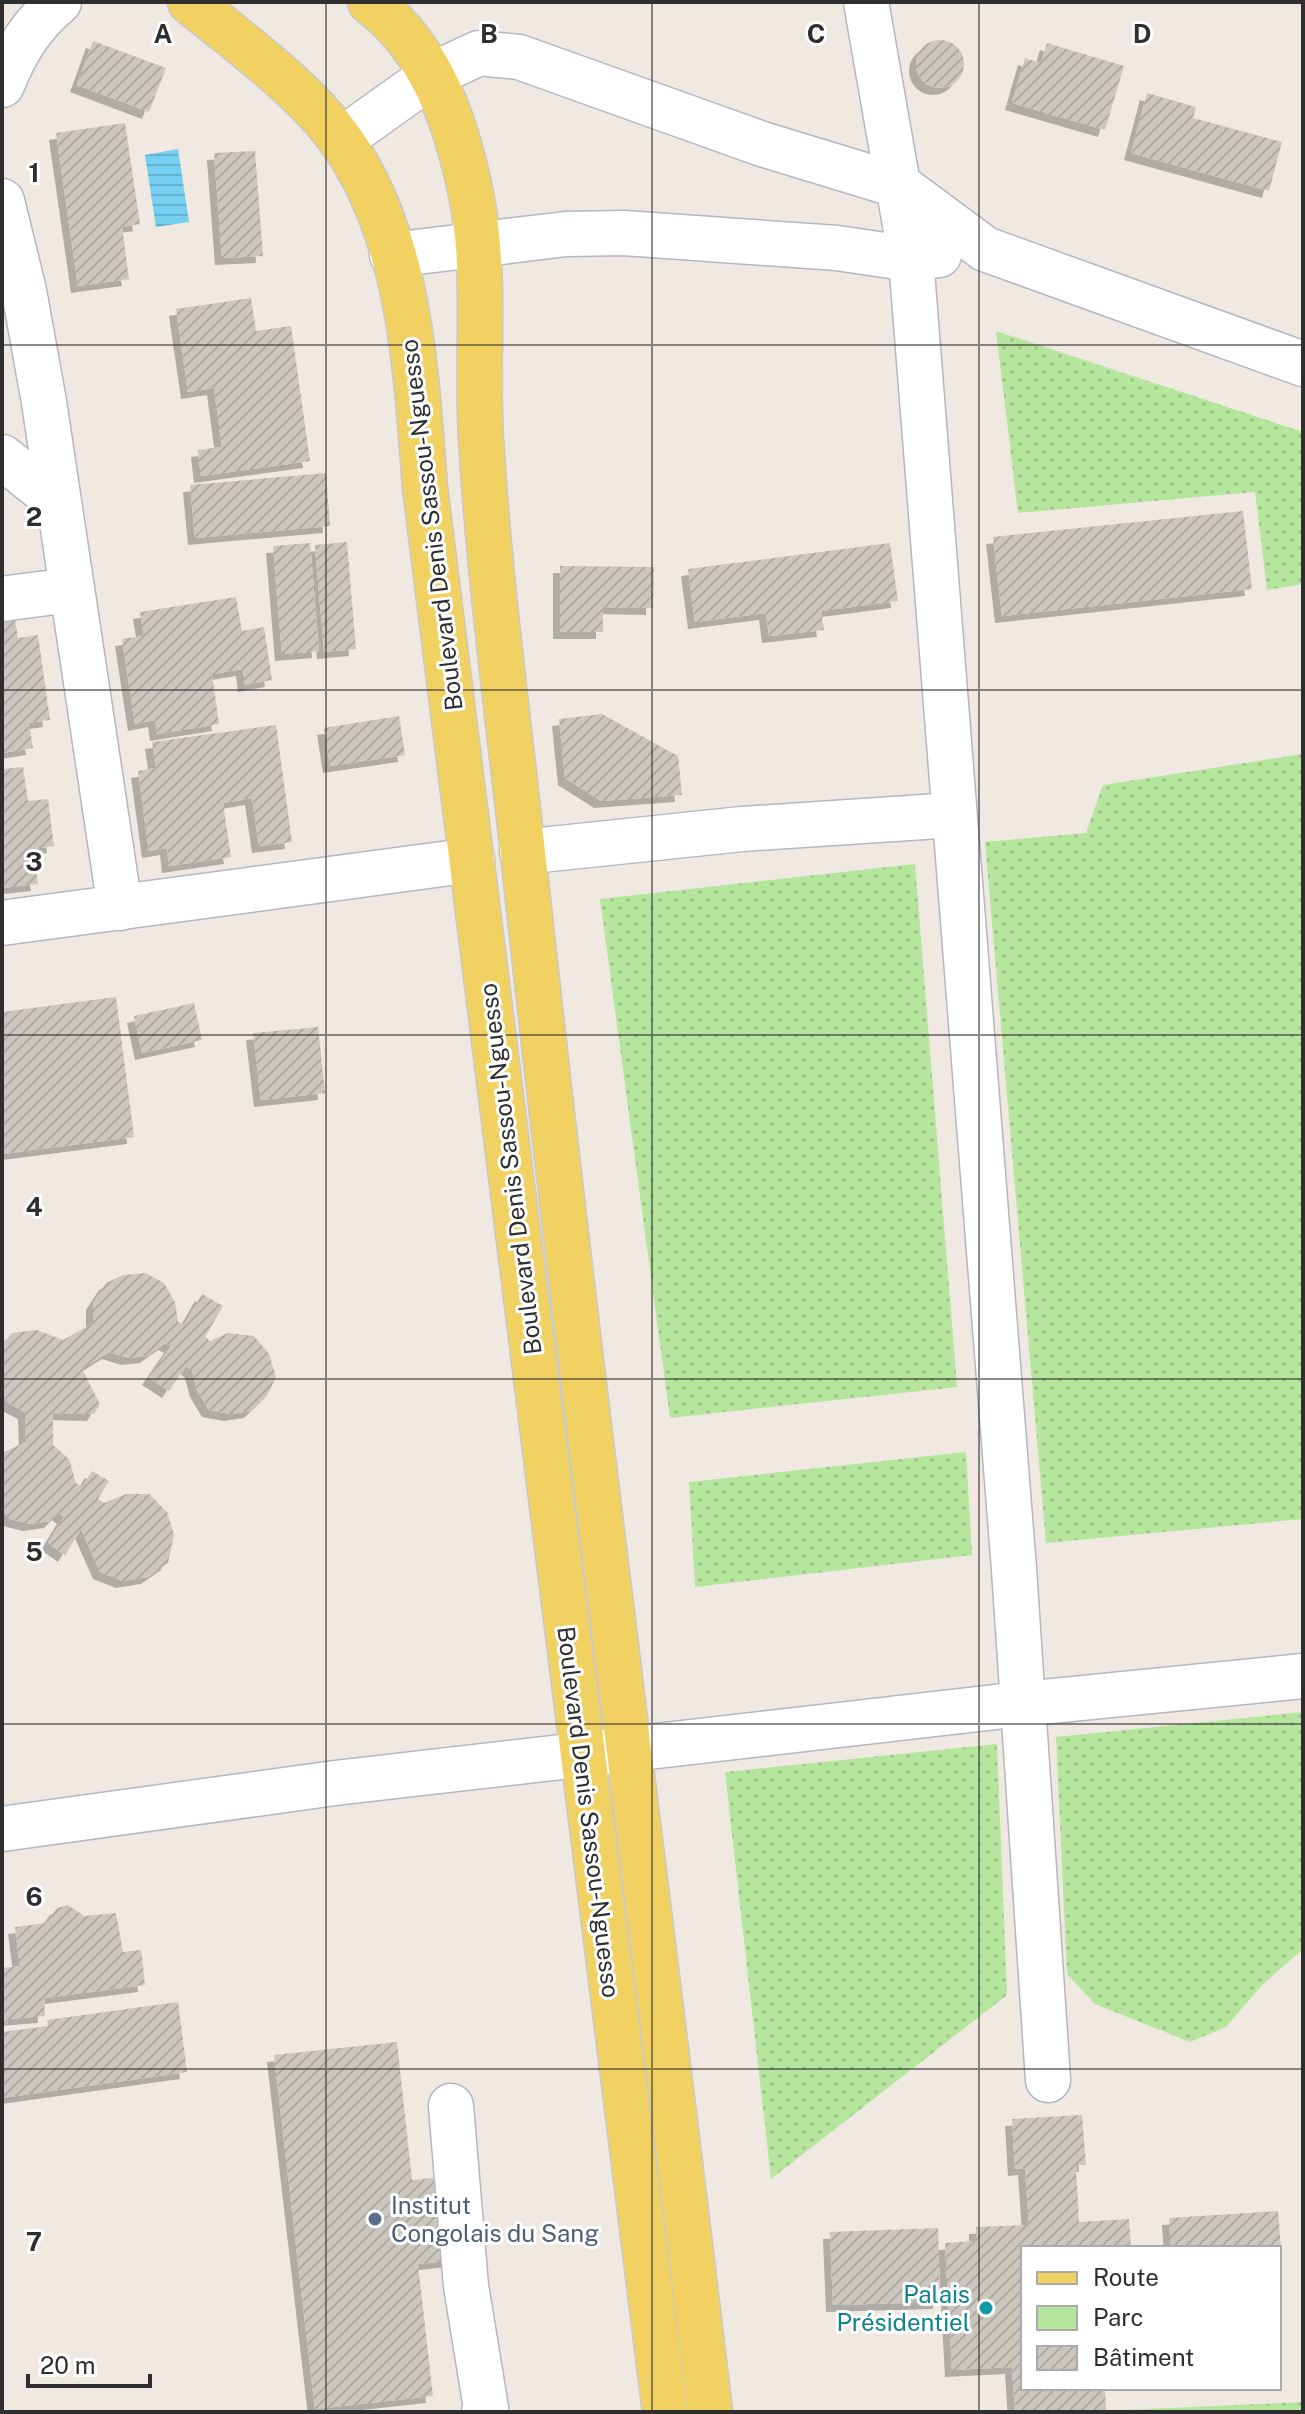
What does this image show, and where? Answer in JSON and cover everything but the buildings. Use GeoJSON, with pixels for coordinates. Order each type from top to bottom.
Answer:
{"type":"FeatureCollection","features":[{"type":"Feature","properties":{"kind":"main road","name":"Boulevard Denis Sassou-Nguesso"},"geometry":{"type":"LineString","coordinates":[[190,2],[274,70],[341,140],[366,182],[392,255],[418,397],[425,487],[665,2412]]}},
{"type":"Feature","properties":{"kind":"main road","name":"Boulevard Denis Sassou-Nguesso"},"geometry":{"type":"LineString","coordinates":[[391,9],[432,75],[462,152],[481,245],[478,387],[483,470],[522,852],[710,2412]]}},
{"type":"Feature","properties":{"kind":"street"},"geometry":{"type":"LineString","coordinates":[[2,85],[15,52],[43,15],[59,2]]}},
{"type":"Feature","properties":{"kind":"street"},"geometry":{"type":"LineString","coordinates":[[866,2],[911,259],[1048,2080]]}},
{"type":"Feature","properties":{"kind":"street"},"geometry":{"type":"LineString","coordinates":[[341,140],[432,75],[479,53],[519,57],[762,144],[900,186],[985,249],[1303,364]]}},
{"type":"Feature","properties":{"kind":"street"},"geometry":{"type":"LineString","coordinates":[[2,201],[34,347],[120,908]]}},
{"type":"Feature","properties":{"kind":"street"},"geometry":{"type":"LineString","coordinates":[[392,255],[566,234],[624,233],[837,248],[911,259],[985,249]]}},
{"type":"Feature","properties":{"kind":"street"},"geometry":{"type":"LineString","coordinates":[[2,457],[56,500]]}},
{"type":"Feature","properties":{"kind":"street"},"geometry":{"type":"LineString","coordinates":[[2,599],[70,590]]}},
{"type":"Feature","properties":{"kind":"street"},"geometry":{"type":"LineString","coordinates":[[522,852],[742,829],[954,815]]}},
{"type":"Feature","properties":{"kind":"street"},"geometry":{"type":"LineString","coordinates":[[2,923],[472,860]]}},
{"type":"Feature","properties":{"kind":"street"},"geometry":{"type":"LineString","coordinates":[[2,1829],[335,1783],[630,1752],[1022,1704],[1303,1676]]}},
{"type":"Feature","properties":{"kind":"street"},"geometry":{"type":"LineString","coordinates":[[451,2106],[466,2286],[486,2408],[484,2412]]}},
{"type":"Feature","properties":{"kind":"green space"},"geometry":{"type":"Polygon","coordinates":[[[996,331],[1303,432],[1303,584],[1267,590],[1255,492],[1018,513],[996,331]]]}},
{"type":"Feature","properties":{"kind":"green space"},"geometry":{"type":"Polygon","coordinates":[[[1303,754],[1303,1519],[1046,1543],[985,842],[1086,833],[1103,785],[1303,754]]]}},
{"type":"Feature","properties":{"kind":"green space"},"geometry":{"type":"Polygon","coordinates":[[[915,864],[957,1387],[670,1418],[600,899],[915,864]]]}},
{"type":"Feature","properties":{"kind":"green space"},"geometry":{"type":"Polygon","coordinates":[[[966,1452],[972,1555],[695,1587],[689,1482],[966,1452]]]}},
{"type":"Feature","properties":{"kind":"green space"},"geometry":{"type":"Polygon","coordinates":[[[1303,1712],[1303,1949],[1263,1984],[1226,2027],[1190,2042],[1095,2004],[1067,1974],[1056,1737],[1303,1712]]]}},
{"type":"Feature","properties":{"kind":"green space"},"geometry":{"type":"Polygon","coordinates":[[[997,1744],[1007,1995],[771,2179],[725,1772],[997,1744]]]}},
{"type":"Feature","properties":{"kind":"green space"},"geometry":{"type":"Polygon","coordinates":[[[1303,2402],[1303,2412],[1122,2412],[1123,2410],[1303,2402]]]}},
{"type":"Feature","properties":{"kind":"water"},"geometry":{"type":"Polygon","coordinates":[[[178,149],[189,222],[156,227],[145,155],[178,149]]]}},
{"type":"Feature","properties":{"kind":"place","name":"Institut Congolais du Sang"},"geometry":{"type":"Point","coordinates":[375,2219]}},
{"type":"Feature","properties":{"kind":"place","name":"Palais Présidentiel"},"geometry":{"type":"Point","coordinates":[986,2308]}}]}
